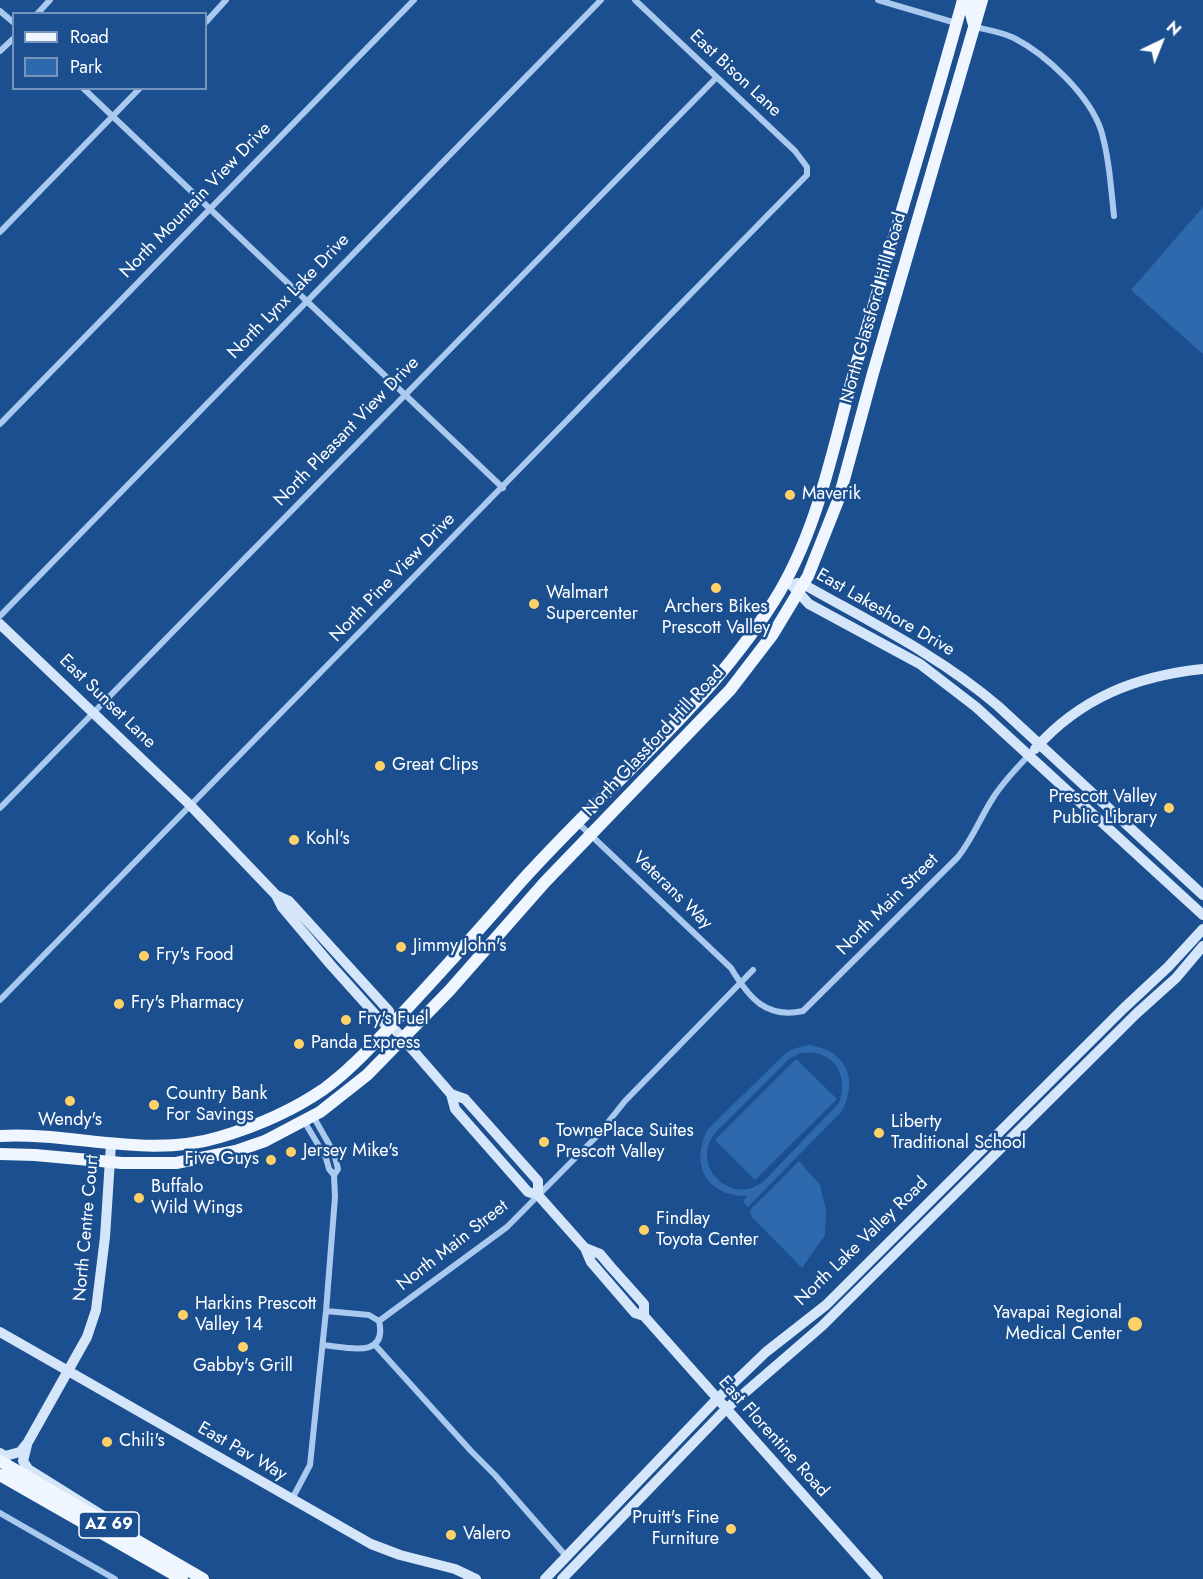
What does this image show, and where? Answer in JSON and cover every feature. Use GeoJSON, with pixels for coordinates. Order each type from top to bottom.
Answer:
{"type":"FeatureCollection","features":[{"type":"Feature","properties":{"kind":"main road","name":"North Glassford Hill Road"},"geometry":{"type":"LineString","coordinates":[[0,1136],[111,1144],[166,1146],[192,1143],[252,1126],[285,1112],[323,1089],[353,1065],[450,963],[517,886],[700,697],[738,654],[787,580],[818,507],[855,368],[963,0]]}},
{"type":"Feature","properties":{"kind":"main road"},"geometry":{"type":"LineString","coordinates":[[972,0],[970,10],[975,27]]}},
{"type":"Feature","properties":{"kind":"main road","name":"North Glassford Hill Road"},"geometry":{"type":"LineString","coordinates":[[0,1154],[139,1164],[176,1163],[265,1141],[309,1119],[351,1089],[403,1038],[449,991],[519,910],[730,690],[773,633],[801,589],[839,498],[873,373],[982,0]]}},
{"type":"Feature","properties":{"kind":"main road"},"geometry":{"type":"LineString","coordinates":[[957,23],[963,35],[957,64],[959,81]]}},
{"type":"Feature","properties":{"kind":"main road","name":"AZ 69"},"geometry":{"type":"LineString","coordinates":[[0,1461],[203,1579]]}},
{"type":"Feature","properties":{"kind":"main road","name":"AZ 69"},"geometry":{"type":"LineString","coordinates":[[0,1475],[182,1579]]}},
{"type":"Feature","properties":{"kind":"street"},"geometry":{"type":"LineString","coordinates":[[39,12],[50,0]]}},
{"type":"Feature","properties":{"kind":"street"},"geometry":{"type":"LineString","coordinates":[[207,20],[226,0]]}},
{"type":"Feature","properties":{"kind":"street","name":"North Mountain View Drive"},"geometry":{"type":"LineString","coordinates":[[0,424],[414,0]]}},
{"type":"Feature","properties":{"kind":"street","name":"North Lynx Lake Drive"},"geometry":{"type":"LineString","coordinates":[[0,616],[602,0]]}},
{"type":"Feature","properties":{"kind":"street","name":"East Bison Lane"},"geometry":{"type":"LineString","coordinates":[[635,0],[795,151],[807,167],[807,175]]}},
{"type":"Feature","properties":{"kind":"street"},"geometry":{"type":"LineString","coordinates":[[878,0],[957,23]]}},
{"type":"Feature","properties":{"kind":"street"},"geometry":{"type":"LineString","coordinates":[[0,10],[12,21]]}},
{"type":"Feature","properties":{"kind":"street"},"geometry":{"type":"LineString","coordinates":[[975,27],[1008,36],[1032,50],[1062,75],[1084,98],[1101,130],[1114,216]]}},
{"type":"Feature","properties":{"kind":"street"},"geometry":{"type":"LineString","coordinates":[[0,51],[12,40]]}},
{"type":"Feature","properties":{"kind":"street","name":"North Pleasant View Drive"},"geometry":{"type":"LineString","coordinates":[[0,808],[716,78]]}},
{"type":"Feature","properties":{"kind":"street"},"geometry":{"type":"LineString","coordinates":[[85,90],[502,488]]}},
{"type":"Feature","properties":{"kind":"street"},"geometry":{"type":"LineString","coordinates":[[0,232],[138,90]]}},
{"type":"Feature","properties":{"kind":"street","name":"North Pine View Drive"},"geometry":{"type":"LineString","coordinates":[[0,1000],[807,175]]}},
{"type":"Feature","properties":{"kind":"street","name":"East Lakeshore Drive"},"geometry":{"type":"LineString","coordinates":[[787,580],[927,654],[984,694],[1203,895]]}},
{"type":"Feature","properties":{"kind":"street","name":"East Lakeshore Drive"},"geometry":{"type":"LineString","coordinates":[[801,589],[809,604],[920,664],[976,707],[1203,915]]}},
{"type":"Feature","properties":{"kind":"street","name":"East Sunset Lane"},"geometry":{"type":"LineString","coordinates":[[0,624],[190,805]]}},
{"type":"Feature","properties":{"kind":"street"},"geometry":{"type":"LineString","coordinates":[[920,664],[927,654]]}},
{"type":"Feature","properties":{"kind":"street"},"geometry":{"type":"LineString","coordinates":[[1029,755],[1079,710],[1105,694],[1153,676],[1203,669]]}},
{"type":"Feature","properties":{"kind":"street","name":"North Main Street"},"geometry":{"type":"LineString","coordinates":[[740,984],[758,1002],[772,1011],[787,1014],[803,1011],[957,858],[968,845],[991,800],[1029,755]]}},
{"type":"Feature","properties":{"kind":"street","name":"East Florentine Road"},"geometry":{"type":"LineString","coordinates":[[190,805],[276,895],[289,901],[350,966],[389,1011],[391,1025],[451,1094],[465,1099],[538,1181],[538,1195],[585,1248],[600,1254],[612,1267],[644,1304],[644,1316],[878,1579]]}},
{"type":"Feature","properties":{"kind":"street","name":"Veterans Way"},"geometry":{"type":"LineString","coordinates":[[578,823],[731,968],[740,984]]}},
{"type":"Feature","properties":{"kind":"street","name":"North Lake Valley Road"},"geometry":{"type":"LineString","coordinates":[[545,1579],[717,1398],[766,1352],[826,1305],[1116,1015],[1168,967],[1203,929]]}},
{"type":"Feature","properties":{"kind":"street","name":"North Lake Valley Road"},"geometry":{"type":"LineString","coordinates":[[562,1579],[726,1409],[842,1307],[1137,1013],[1176,978],[1203,946]]}},
{"type":"Feature","properties":{"kind":"street","name":"North Main Street"},"geometry":{"type":"LineString","coordinates":[[380,1322],[507,1227],[597,1136],[625,1101],[753,970]]}},
{"type":"Feature","properties":{"kind":"street"},"geometry":{"type":"LineString","coordinates":[[292,1499],[310,1466],[335,1197],[334,1175],[329,1169],[309,1119]]}},
{"type":"Feature","properties":{"kind":"street","name":"North Centre Court"},"geometry":{"type":"LineString","coordinates":[[27,1442],[87,1337],[96,1310],[105,1238],[111,1144]]}},
{"type":"Feature","properties":{"kind":"street"},"geometry":{"type":"LineString","coordinates":[[323,1345],[367,1349],[375,1345],[380,1338],[380,1322],[369,1315],[326,1311]]}},
{"type":"Feature","properties":{"kind":"street","name":"East Pav Way"},"geometry":{"type":"LineString","coordinates":[[0,1332],[371,1544],[400,1555],[455,1569],[476,1579]]}},
{"type":"Feature","properties":{"kind":"street"},"geometry":{"type":"LineString","coordinates":[[375,1345],[566,1556]]}},
{"type":"Feature","properties":{"kind":"street"},"geometry":{"type":"LineString","coordinates":[[0,1454],[5,1456],[20,1452],[27,1442]]}},
{"type":"Feature","properties":{"kind":"street"},"geometry":{"type":"LineString","coordinates":[[27,1442],[23,1461],[28,1469],[96,1510],[139,1542]]}},
{"type":"Feature","properties":{"kind":"street"},"geometry":{"type":"LineString","coordinates":[[0,1513],[115,1579]]}},
{"type":"Feature","properties":{"kind":"green space"},"geometry":{"type":"Polygon","coordinates":[[[1203,207],[1203,354],[1131,290],[1203,207]]]}},
{"type":"Feature","properties":{"kind":"green space"},"geometry":{"type":"Polygon","coordinates":[[[810,1045],[822,1048],[833,1053],[840,1060],[849,1078],[847,1099],[842,1111],[748,1207],[743,1202],[747,1196],[721,1191],[705,1176],[700,1155],[703,1142],[708,1129],[786,1053],[810,1045]],[[800,1053],[789,1059],[717,1131],[711,1140],[707,1153],[708,1164],[715,1177],[727,1186],[741,1190],[762,1183],[839,1103],[842,1079],[836,1065],[824,1055],[800,1053]]]}},
{"type":"Feature","properties":{"kind":"green space"},"geometry":{"type":"Polygon","coordinates":[[[796,1059],[837,1099],[755,1180],[715,1140],[796,1059]]]}},
{"type":"Feature","properties":{"kind":"green space"},"geometry":{"type":"Polygon","coordinates":[[[799,1161],[820,1185],[826,1210],[825,1235],[802,1268],[752,1217],[750,1210],[799,1161]]]}},
{"type":"Feature","properties":{"kind":"place","name":"Maverik"},"geometry":{"type":"Point","coordinates":[790,495]}},
{"type":"Feature","properties":{"kind":"place","name":"Archers Bikes Prescott Valley"},"geometry":{"type":"Point","coordinates":[716,588]}},
{"type":"Feature","properties":{"kind":"place","name":"Walmart Supercenter"},"geometry":{"type":"Point","coordinates":[534,604]}},
{"type":"Feature","properties":{"kind":"place","name":"Great Clips"},"geometry":{"type":"Point","coordinates":[380,766]}},
{"type":"Feature","properties":{"kind":"place","name":"Prescott Valley Public Library"},"geometry":{"type":"Point","coordinates":[1169,808]}},
{"type":"Feature","properties":{"kind":"place","name":"Kohl's"},"geometry":{"type":"Point","coordinates":[294,840]}},
{"type":"Feature","properties":{"kind":"place","name":"Jimmy John's"},"geometry":{"type":"Point","coordinates":[401,947]}},
{"type":"Feature","properties":{"kind":"place","name":"Fry's Food"},"geometry":{"type":"Point","coordinates":[144,956]}},
{"type":"Feature","properties":{"kind":"place","name":"Fry's Pharmacy"},"geometry":{"type":"Point","coordinates":[119,1004]}},
{"type":"Feature","properties":{"kind":"place","name":"Fry's Fuel"},"geometry":{"type":"Point","coordinates":[346,1020]}},
{"type":"Feature","properties":{"kind":"place","name":"Panda Express"},"geometry":{"type":"Point","coordinates":[299,1044]}},
{"type":"Feature","properties":{"kind":"place","name":"Wendy's"},"geometry":{"type":"Point","coordinates":[70,1101]}},
{"type":"Feature","properties":{"kind":"place","name":"Country Bank For Savings"},"geometry":{"type":"Point","coordinates":[154,1105]}},
{"type":"Feature","properties":{"kind":"place","name":"Liberty Traditional School"},"geometry":{"type":"Point","coordinates":[879,1133]}},
{"type":"Feature","properties":{"kind":"place","name":"TownePlace Suites Prescott Valley"},"geometry":{"type":"Point","coordinates":[544,1142]}},
{"type":"Feature","properties":{"kind":"place","name":"Jersey Mike's"},"geometry":{"type":"Point","coordinates":[291,1152]}},
{"type":"Feature","properties":{"kind":"place","name":"Five Guys"},"geometry":{"type":"Point","coordinates":[271,1160]}},
{"type":"Feature","properties":{"kind":"place","name":"Buffalo Wild Wings"},"geometry":{"type":"Point","coordinates":[139,1198]}},
{"type":"Feature","properties":{"kind":"place","name":"Findlay Toyota Center"},"geometry":{"type":"Point","coordinates":[644,1230]}},
{"type":"Feature","properties":{"kind":"place","name":"Harkins Prescott Valley 14"},"geometry":{"type":"Point","coordinates":[183,1315]}},
{"type":"Feature","properties":{"kind":"place","name":"Yavapai Regional Medical Center"},"geometry":{"type":"Point","coordinates":[1135,1324]}},
{"type":"Feature","properties":{"kind":"place","name":"Gabby's Grill"},"geometry":{"type":"Point","coordinates":[243,1347]}},
{"type":"Feature","properties":{"kind":"place","name":"Chili's"},"geometry":{"type":"Point","coordinates":[107,1442]}},
{"type":"Feature","properties":{"kind":"place","name":"Pruitt's Fine Furniture"},"geometry":{"type":"Point","coordinates":[731,1529]}},
{"type":"Feature","properties":{"kind":"place","name":"Valero"},"geometry":{"type":"Point","coordinates":[451,1535]}}]}
